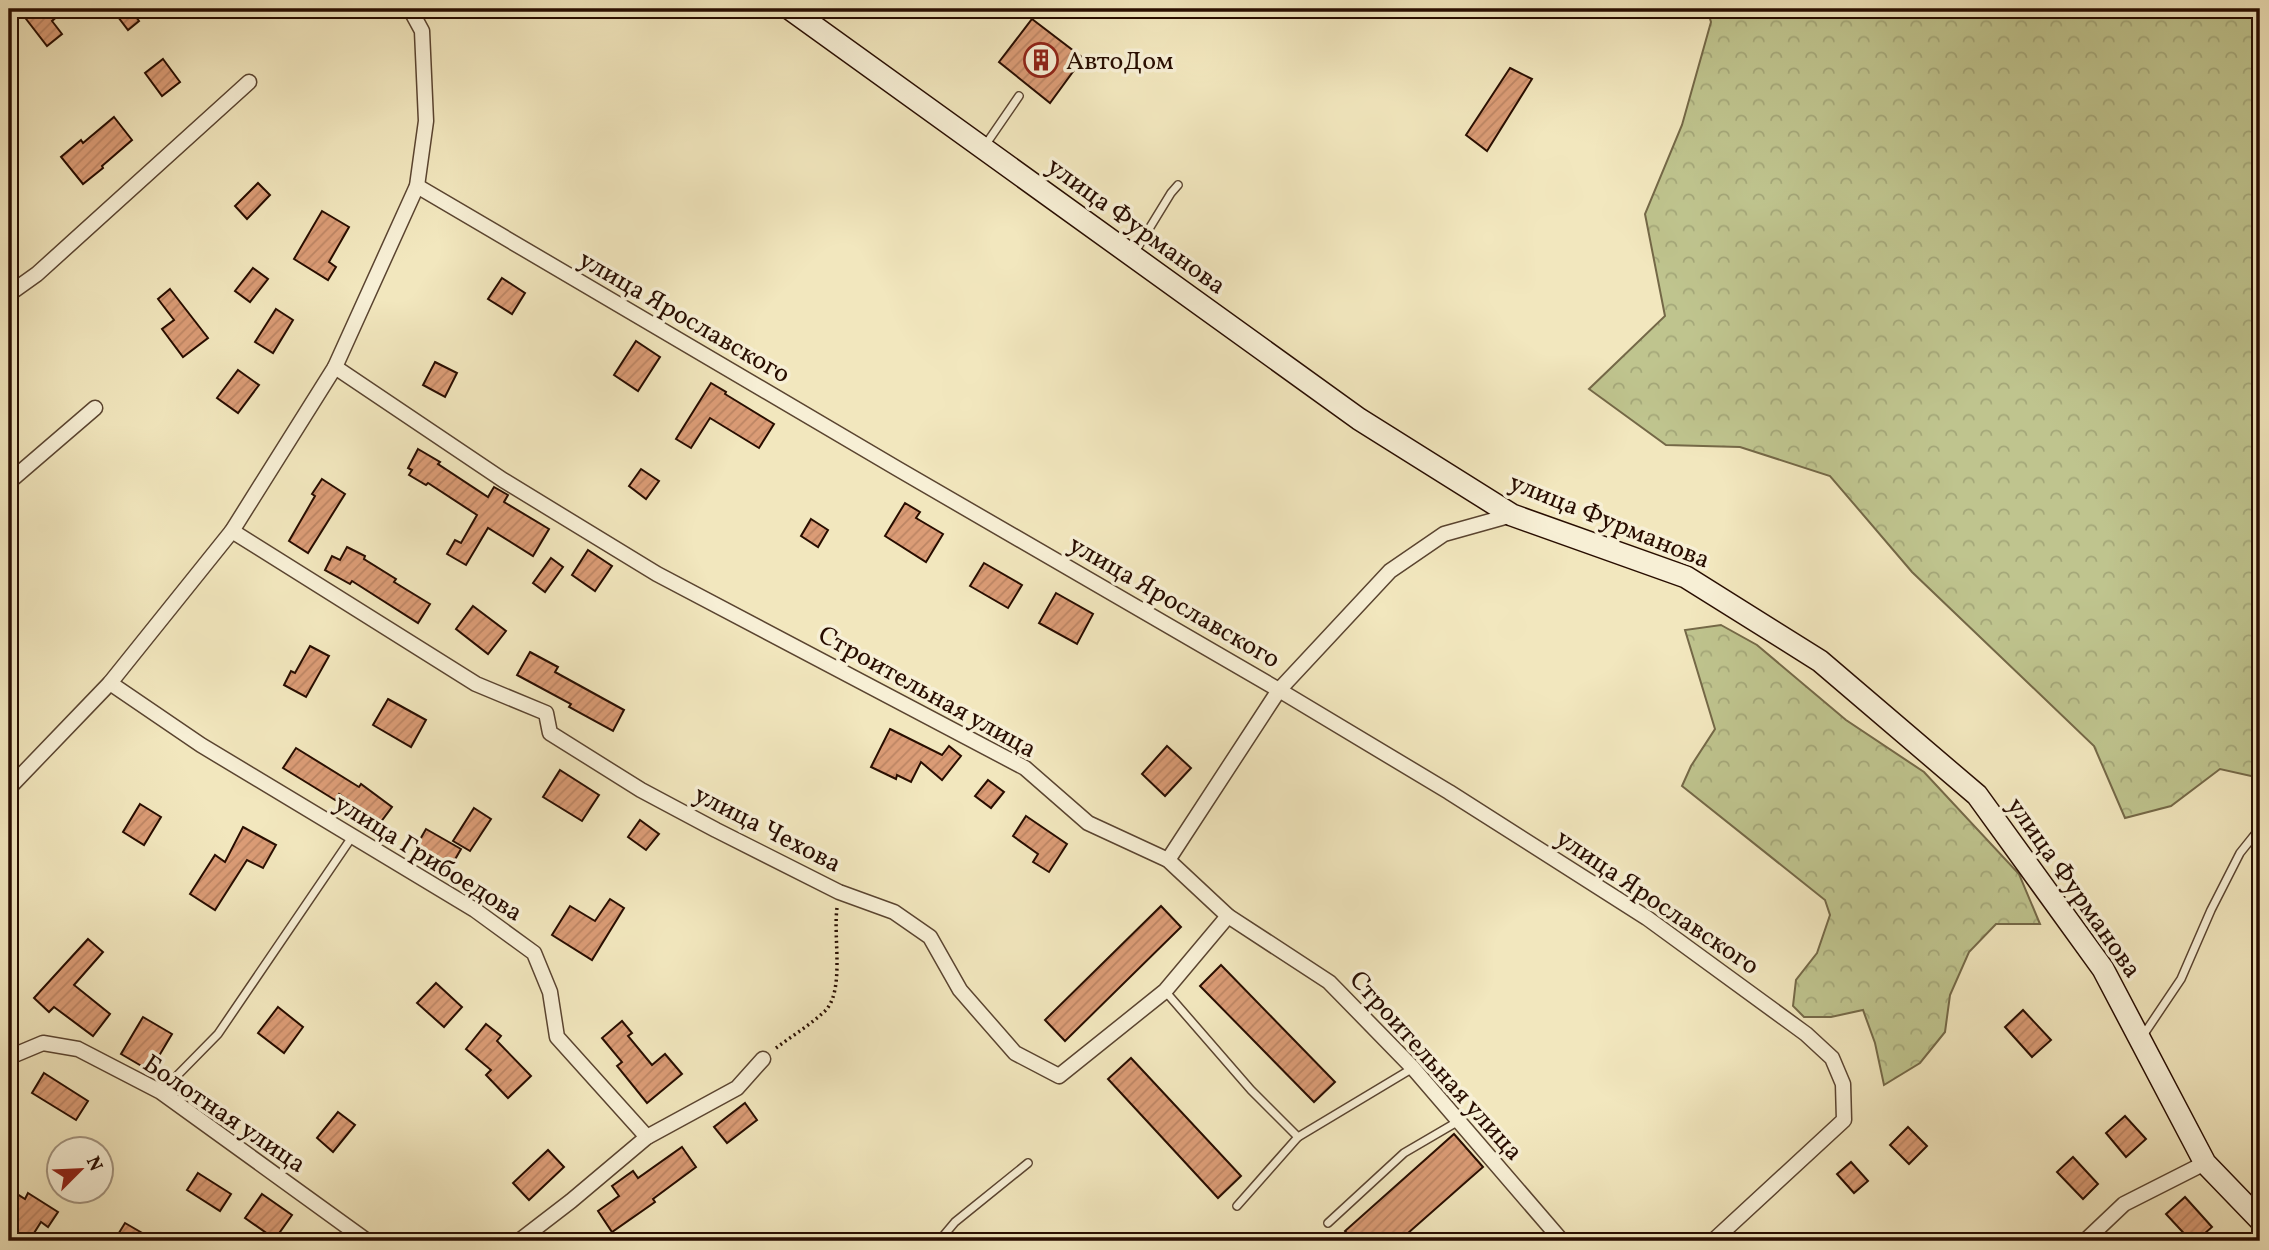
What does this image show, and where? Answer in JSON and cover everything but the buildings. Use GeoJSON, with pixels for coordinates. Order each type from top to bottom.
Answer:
{"type":"FeatureCollection","features":[{"type":"Feature","properties":{"kind":"main road","name":"улица Фурманова"},"geometry":{"type":"LineString","coordinates":[[790,9],[1359,419],[1512,515],[1686,577],[1820,661],[1977,795],[2103,969],[2205,1163],[2260,1220]]}},
{"type":"Feature","properties":{"kind":"street"},"geometry":{"type":"LineString","coordinates":[[9,788],[110,683],[232,531],[335,367],[417,186],[426,121],[422,31],[410,9]]}},
{"type":"Feature","properties":{"kind":"street"},"geometry":{"type":"LineString","coordinates":[[9,294],[37,274],[248,82]]}},
{"type":"Feature","properties":{"kind":"street","name":"улица Ярославского"},"geometry":{"type":"LineString","coordinates":[[417,186],[1449,792],[1647,918],[1806,1034],[1832,1058],[1843,1084],[1844,1120],[1713,1241]]}},
{"type":"Feature","properties":{"kind":"street","name":"Строительная улица"},"geometry":{"type":"LineString","coordinates":[[335,367],[503,480],[657,573],[1025,768],[1088,823],[1167,860],[1228,916],[1329,982],[1413,1068],[1562,1241]]}},
{"type":"Feature","properties":{"kind":"street"},"geometry":{"type":"LineString","coordinates":[[9,482],[95,408]]}},
{"type":"Feature","properties":{"kind":"street"},"geometry":{"type":"LineString","coordinates":[[1167,860],[1279,690],[1390,571],[1444,534],[1512,515]]}},
{"type":"Feature","properties":{"kind":"street","name":"улица Чехова"},"geometry":{"type":"LineString","coordinates":[[232,531],[476,684],[546,713],[550,733],[595,763],[705,824],[839,892],[894,912],[930,937],[960,990],[1015,1054],[1059,1076],[1165,991],[1228,916]]}},
{"type":"Feature","properties":{"kind":"street","name":"улица Грибоедова"},"geometry":{"type":"LineString","coordinates":[[110,683],[201,745],[475,909],[534,953],[550,992],[557,1037],[647,1137]]}},
{"type":"Feature","properties":{"kind":"street","name":"Болотная улица"},"geometry":{"type":"LineString","coordinates":[[9,1059],[43,1043],[78,1049],[161,1092],[367,1241]]}},
{"type":"Feature","properties":{"kind":"street"},"geometry":{"type":"LineString","coordinates":[[519,1241],[647,1137],[737,1088],[763,1059]]}},
{"type":"Feature","properties":{"kind":"street"},"geometry":{"type":"LineString","coordinates":[[2085,1241],[2124,1204],[2205,1163]]}},
{"type":"Feature","properties":{"kind":"lane"},"geometry":{"type":"LineString","coordinates":[[983,148],[1018,96]]}},
{"type":"Feature","properties":{"kind":"lane"},"geometry":{"type":"LineString","coordinates":[[1133,256],[1178,184]]}},
{"type":"Feature","properties":{"kind":"lane"},"geometry":{"type":"LineString","coordinates":[[2139,1041],[2181,979],[2239,853],[2260,828]]}},
{"type":"Feature","properties":{"kind":"lane"},"geometry":{"type":"LineString","coordinates":[[161,1092],[218,1034],[352,837]]}},
{"type":"Feature","properties":{"kind":"lane"},"geometry":{"type":"LineString","coordinates":[[1165,991],[1251,1090],[1298,1137]]}},
{"type":"Feature","properties":{"kind":"lane"},"geometry":{"type":"LineString","coordinates":[[1237,1206],[1298,1137],[1413,1068]]}},
{"type":"Feature","properties":{"kind":"lane"},"geometry":{"type":"LineString","coordinates":[[1328,1223],[1404,1153],[1457,1122]]}},
{"type":"Feature","properties":{"kind":"lane"},"geometry":{"type":"LineString","coordinates":[[939,1241],[955,1222],[1028,1163]]}},
{"type":"Feature","properties":{"kind":"path"},"geometry":{"type":"LineString","coordinates":[[763,1059],[827,1009],[836,990],[834,927],[839,892]]}},
{"type":"Feature","properties":{"kind":"green space"},"geometry":{"type":"Polygon","coordinates":[[[1707,9],[2260,9],[2260,778],[2220,769],[2171,806],[2125,818],[2094,746],[1912,572],[1830,476],[1740,447],[1666,445],[1589,389],[1665,316],[1645,214],[1682,125],[1711,22],[1707,9]]]}},
{"type":"Feature","properties":{"kind":"green space"},"geometry":{"type":"Polygon","coordinates":[[[1721,625],[1757,645],[1846,720],[1924,772],[2019,874],[2040,924],[1996,924],[1969,952],[1950,995],[1945,1032],[1920,1063],[1884,1085],[1875,1043],[1863,1010],[1831,1017],[1804,1017],[1793,1006],[1796,980],[1817,953],[1830,915],[1825,900],[1682,786],[1691,766],[1715,729],[1685,630],[1721,625]]]}},
{"type":"Feature","properties":{"kind":"place","name":"АвтоДом"},"geometry":{"type":"Point","coordinates":[1041,60]}}]}
